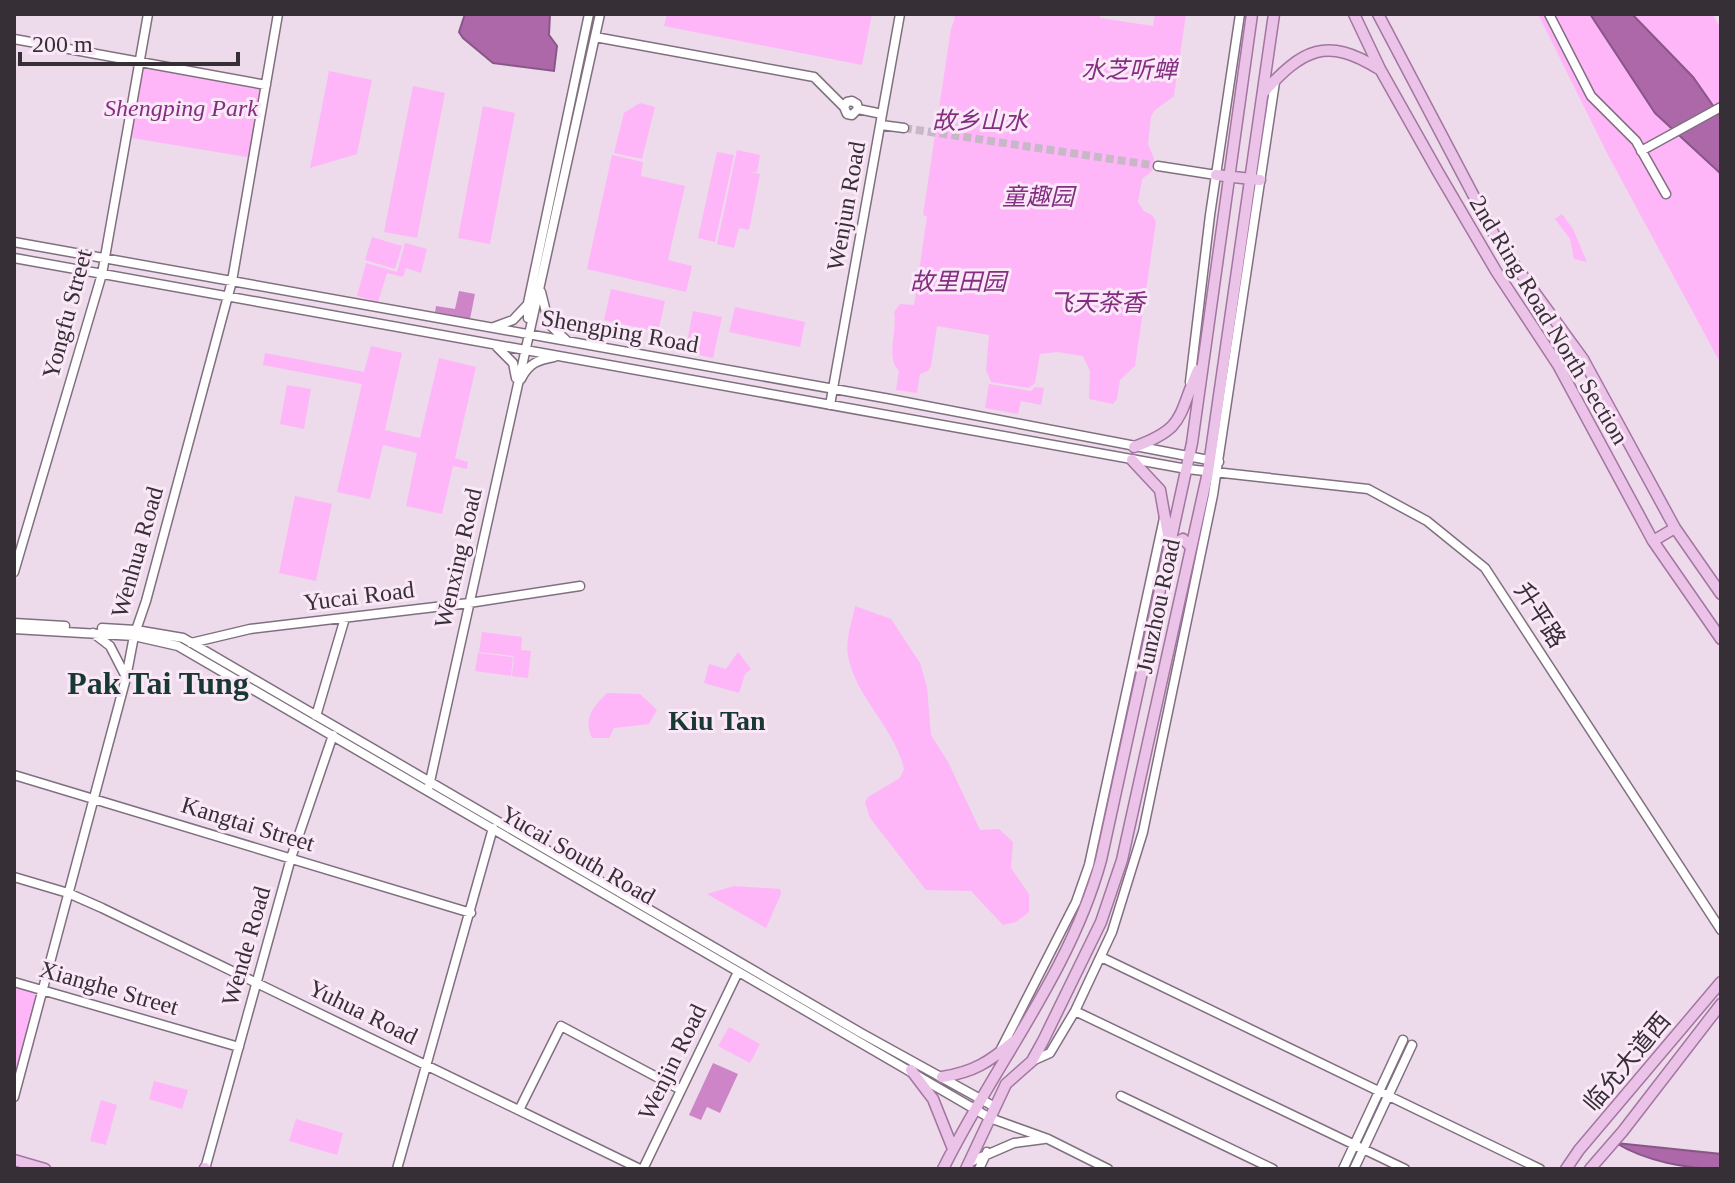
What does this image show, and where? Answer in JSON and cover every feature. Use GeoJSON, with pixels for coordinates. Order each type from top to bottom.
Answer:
{"type":"FeatureCollection","features":[{"type":"Feature","properties":{"kind":"main road","name":"Junzhou Road"},"geometry":{"type":"LineString","coordinates":[[943,1169],[1022,1035],[1093,889],[1187,469],[1252,14]]}},
{"type":"Feature","properties":{"kind":"main road","name":"Junzhou Road"},"geometry":{"type":"LineString","coordinates":[[972,1167],[1006,1084],[1032,1061],[1101,922],[1122,860],[1191,547],[1212,473],[1255,180],[1262,94],[1274,14]]}},
{"type":"Feature","properties":{"kind":"main road","name":"2nd Ring Road North Section"},"geometry":{"type":"LineString","coordinates":[[1355,14],[1380,69],[1438,172],[1496,271],[1558,365],[1653,541],[1721,639]]}},
{"type":"Feature","properties":{"kind":"main road","name":"2nd Ring Road North Section"},"geometry":{"type":"LineString","coordinates":[[1378,14],[1498,242],[1583,359],[1675,528],[1721,594]]}},
{"type":"Feature","properties":{"kind":"main road"},"geometry":{"type":"LineString","coordinates":[[1262,94],[1275,79],[1311,52],[1341,50],[1359,56],[1380,69]]}},
{"type":"Feature","properties":{"kind":"main road"},"geometry":{"type":"LineString","coordinates":[[1438,172],[1454,161]]}},
{"type":"Feature","properties":{"kind":"main road"},"geometry":{"type":"LineString","coordinates":[[1216,175],[1255,180]]}},
{"type":"Feature","properties":{"kind":"main road"},"geometry":{"type":"LineString","coordinates":[[1134,447],[1169,432],[1177,422],[1204,358]]}},
{"type":"Feature","properties":{"kind":"main road"},"geometry":{"type":"LineString","coordinates":[[1132,460],[1160,490],[1170,546],[1183,539],[1191,547]]}},
{"type":"Feature","properties":{"kind":"main road"},"geometry":{"type":"LineString","coordinates":[[1653,541],[1675,528]]}},
{"type":"Feature","properties":{"kind":"main road","name":"临允大道西"},"geometry":{"type":"LineString","coordinates":[[1566,1169],[1721,982]]}},
{"type":"Feature","properties":{"kind":"main road","name":"临允大道西"},"geometry":{"type":"LineString","coordinates":[[1590,1169],[1721,1004]]}},
{"type":"Feature","properties":{"kind":"main road"},"geometry":{"type":"LineString","coordinates":[[942,1077],[977,1069],[1022,1035]]}},
{"type":"Feature","properties":{"kind":"main road"},"geometry":{"type":"LineString","coordinates":[[911,1070],[933,1099],[953,1149],[965,1149],[972,1167]]}},
{"type":"Feature","properties":{"kind":"main road"},"geometry":{"type":"LineString","coordinates":[[14,1160],[45,1169]]}},
{"type":"Feature","properties":{"kind":"street","name":"Yongfu Street"},"geometry":{"type":"LineString","coordinates":[[14,572],[102,274],[148,14]]}},
{"type":"Feature","properties":{"kind":"street","name":"Wenhua Road"},"geometry":{"type":"LineString","coordinates":[[14,1097],[126,678],[135,633],[232,281],[278,14]]}},
{"type":"Feature","properties":{"kind":"street","name":"Wenxing Road"},"geometry":{"type":"LineString","coordinates":[[429,786],[540,282],[589,14]]}},
{"type":"Feature","properties":{"kind":"street","name":"Wenxing Road"},"geometry":{"type":"LineString","coordinates":[[529,334],[528,303],[573,112],[600,14]]}},
{"type":"Feature","properties":{"kind":"street","name":"Wenjun Road"},"geometry":{"type":"LineString","coordinates":[[830,405],[900,14]]}},
{"type":"Feature","properties":{"kind":"street"},"geometry":{"type":"LineString","coordinates":[[1189,392],[1240,14]]}},
{"type":"Feature","properties":{"kind":"street"},"geometry":{"type":"LineString","coordinates":[[1549,14],[1591,96],[1636,141],[1666,194]]}},
{"type":"Feature","properties":{"kind":"street"},"geometry":{"type":"LineString","coordinates":[[595,37],[814,77],[849,115],[855,114],[858,109],[882,114]]}},
{"type":"Feature","properties":{"kind":"street"},"geometry":{"type":"LineString","coordinates":[[14,39],[266,85]]}},
{"type":"Feature","properties":{"kind":"street"},"geometry":{"type":"LineString","coordinates":[[1255,180],[1275,79]]}},
{"type":"Feature","properties":{"kind":"street"},"geometry":{"type":"LineString","coordinates":[[1641,151],[1721,107]]}},
{"type":"Feature","properties":{"kind":"street"},"geometry":{"type":"LineString","coordinates":[[881,125],[904,128]]}},
{"type":"Feature","properties":{"kind":"street"},"geometry":{"type":"LineString","coordinates":[[1158,166],[1216,175]]}},
{"type":"Feature","properties":{"kind":"street","name":"Shengping Road"},"geometry":{"type":"LineString","coordinates":[[14,242],[833,389],[1214,461]]}},
{"type":"Feature","properties":{"kind":"street","name":"Shengping Road"},"geometry":{"type":"LineString","coordinates":[[14,258],[1212,473]]}},
{"type":"Feature","properties":{"kind":"street"},"geometry":{"type":"LineString","coordinates":[[540,282],[544,313],[549,324],[568,341]]}},
{"type":"Feature","properties":{"kind":"street"},"geometry":{"type":"LineString","coordinates":[[491,328],[513,320],[528,303]]}},
{"type":"Feature","properties":{"kind":"street"},"geometry":{"type":"LineString","coordinates":[[484,343],[502,349],[508,355],[513,363],[517,386]]}},
{"type":"Feature","properties":{"kind":"street"},"geometry":{"type":"LineString","coordinates":[[517,386],[530,365],[540,359],[561,356]]}},
{"type":"Feature","properties":{"kind":"street"},"geometry":{"type":"LineString","coordinates":[[1032,1061],[1050,1053],[1075,1011],[1112,932],[1143,832],[1212,473]]}},
{"type":"Feature","properties":{"kind":"street","name":"升平路"},"geometry":{"type":"LineString","coordinates":[[1212,473],[1368,489],[1427,521],[1485,568],[1721,930]]}},
{"type":"Feature","properties":{"kind":"street"},"geometry":{"type":"LineString","coordinates":[[999,1053],[1076,902],[1089,865],[1164,518]]}},
{"type":"Feature","properties":{"kind":"street","name":"Yucai Road"},"geometry":{"type":"LineString","coordinates":[[191,643],[250,629],[469,603],[580,586]]}},
{"type":"Feature","properties":{"kind":"street"},"geometry":{"type":"LineString","coordinates":[[316,716],[345,618]]}},
{"type":"Feature","properties":{"kind":"street","name":"Yucai South Road"},"geometry":{"type":"LineString","coordinates":[[14,626],[183,638],[316,716],[493,828],[738,972],[911,1070],[980,1105],[995,1107]]}},
{"type":"Feature","properties":{"kind":"street","name":"Yucai South Road"},"geometry":{"type":"LineString","coordinates":[[14,626],[135,633],[178,646],[942,1077],[980,1105],[990,1118],[1048,1139],[1108,1169]]}},
{"type":"Feature","properties":{"kind":"street"},"geometry":{"type":"LineString","coordinates":[[93,632],[110,646],[126,678]]}},
{"type":"Feature","properties":{"kind":"street","name":"Wende Road"},"geometry":{"type":"LineString","coordinates":[[205,1169],[291,858],[333,735]]}},
{"type":"Feature","properties":{"kind":"street","name":"Kangtai Street"},"geometry":{"type":"LineString","coordinates":[[14,775],[471,913]]}},
{"type":"Feature","properties":{"kind":"street"},"geometry":{"type":"LineString","coordinates":[[397,1169],[493,828]]}},
{"type":"Feature","properties":{"kind":"street","name":"Yuhua Road"},"geometry":{"type":"LineString","coordinates":[[14,877],[68,893],[641,1169]]}},
{"type":"Feature","properties":{"kind":"street"},"geometry":{"type":"LineString","coordinates":[[1101,957],[1540,1169]]}},
{"type":"Feature","properties":{"kind":"street","name":"Wenjin Road"},"geometry":{"type":"LineString","coordinates":[[641,1169],[738,972]]}},
{"type":"Feature","properties":{"kind":"street","name":"Xianghe Street"},"geometry":{"type":"LineString","coordinates":[[14,982],[239,1047]]}},
{"type":"Feature","properties":{"kind":"street"},"geometry":{"type":"LineString","coordinates":[[1075,1011],[1405,1169]]}},
{"type":"Feature","properties":{"kind":"street"},"geometry":{"type":"LineString","coordinates":[[519,1110],[561,1026],[681,1090]]}},
{"type":"Feature","properties":{"kind":"street"},"geometry":{"type":"LineString","coordinates":[[1343,1169],[1403,1040]]}},
{"type":"Feature","properties":{"kind":"street"},"geometry":{"type":"LineString","coordinates":[[1354,1169],[1412,1045]]}},
{"type":"Feature","properties":{"kind":"street"},"geometry":{"type":"LineString","coordinates":[[1121,1096],[1273,1169]]}},
{"type":"Feature","properties":{"kind":"street"},"geometry":{"type":"LineString","coordinates":[[972,1167],[987,1152],[1021,1141],[1048,1139]]}},
{"type":"Feature","properties":{"kind":"green space"},"geometry":{"type":"Polygon","coordinates":[[[667,14],[872,14],[862,65],[664,26],[667,14]]]}},
{"type":"Feature","properties":{"kind":"green space"},"geometry":{"type":"Polygon","coordinates":[[[952,14],[1100,14],[1100,18],[1153,26],[1155,14],[1186,14],[1174,96],[1154,111],[1151,117],[1148,144],[1154,158],[1152,171],[1142,179],[1138,202],[1156,222],[1135,366],[1120,380],[1117,399],[1113,404],[1089,399],[1090,371],[1083,356],[1057,352],[1040,354],[1035,383],[1029,388],[991,382],[986,370],[989,335],[937,326],[931,366],[920,374],[917,393],[896,390],[899,371],[892,351],[894,312],[900,304],[914,305],[927,217],[923,215],[955,18],[952,14]]]}},
{"type":"Feature","properties":{"kind":"green space"},"geometry":{"type":"Polygon","coordinates":[[[1538,14],[1712,14],[1721,28],[1721,364],[1608,155],[1538,14]]]}},
{"type":"Feature","properties":{"kind":"green space","name":"Shengping Park"},"geometry":{"type":"Polygon","coordinates":[[[140,62],[266,85],[253,158],[126,137],[140,62]]]}},
{"type":"Feature","properties":{"kind":"green space"},"geometry":{"type":"Polygon","coordinates":[[[329,71],[372,80],[357,154],[310,168],[329,71]]]}},
{"type":"Feature","properties":{"kind":"green space"},"geometry":{"type":"Polygon","coordinates":[[[413,86],[445,93],[417,238],[384,232],[413,86]]]}},
{"type":"Feature","properties":{"kind":"green space"},"geometry":{"type":"Polygon","coordinates":[[[640,103],[655,107],[642,159],[614,153],[624,113],[640,103]]]}},
{"type":"Feature","properties":{"kind":"green space"},"geometry":{"type":"Polygon","coordinates":[[[483,106],[515,113],[490,244],[458,238],[483,106]]]}},
{"type":"Feature","properties":{"kind":"green space"},"geometry":{"type":"Polygon","coordinates":[[[737,150],[760,155],[757,172],[750,172],[760,174],[749,230],[739,228],[734,248],[717,244],[737,150]]]}},
{"type":"Feature","properties":{"kind":"green space"},"geometry":{"type":"Polygon","coordinates":[[[717,152],[734,155],[715,242],[698,238],[717,152]]]}},
{"type":"Feature","properties":{"kind":"green space"},"geometry":{"type":"Polygon","coordinates":[[[612,155],[643,162],[641,176],[685,186],[668,260],[692,266],[686,292],[587,269],[612,155]]]}},
{"type":"Feature","properties":{"kind":"green space"},"geometry":{"type":"Polygon","coordinates":[[[1562,214],[1573,229],[1587,262],[1574,259],[1570,239],[1555,219],[1562,214]]]}},
{"type":"Feature","properties":{"kind":"green space"},"geometry":{"type":"Polygon","coordinates":[[[372,237],[402,246],[395,269],[365,260],[372,237]]]}},
{"type":"Feature","properties":{"kind":"green space"},"geometry":{"type":"Polygon","coordinates":[[[405,243],[427,249],[421,273],[406,268],[403,277],[387,273],[378,302],[357,296],[366,263],[397,272],[405,243]]]}},
{"type":"Feature","properties":{"kind":"green space"},"geometry":{"type":"Polygon","coordinates":[[[611,289],[665,301],[658,332],[604,320],[611,289]]]}},
{"type":"Feature","properties":{"kind":"green space"},"geometry":{"type":"Polygon","coordinates":[[[735,307],[805,322],[800,347],[729,332],[735,307]]]}},
{"type":"Feature","properties":{"kind":"green space"},"geometry":{"type":"Polygon","coordinates":[[[693,311],[722,317],[713,358],[685,352],[693,311]]]}},
{"type":"Feature","properties":{"kind":"green space"},"geometry":{"type":"Polygon","coordinates":[[[371,346],[402,353],[385,430],[420,438],[439,358],[476,367],[455,458],[468,462],[467,469],[453,466],[442,514],[406,506],[417,453],[383,445],[370,499],[337,492],[362,384],[263,365],[265,353],[364,372],[371,346]]]}},
{"type":"Feature","properties":{"kind":"green space"},"geometry":{"type":"Polygon","coordinates":[[[989,384],[1031,391],[1035,387],[1044,388],[1041,405],[1021,401],[1018,414],[985,408],[989,384]]]}},
{"type":"Feature","properties":{"kind":"green space"},"geometry":{"type":"Polygon","coordinates":[[[287,385],[311,389],[304,429],[280,424],[287,385]]]}},
{"type":"Feature","properties":{"kind":"green space"},"geometry":{"type":"Polygon","coordinates":[[[295,496],[332,504],[316,581],[279,573],[295,496]]]}},
{"type":"Feature","properties":{"kind":"green space"},"geometry":{"type":"Polygon","coordinates":[[[855,606],[891,619],[920,663],[927,687],[931,735],[948,762],[980,830],[999,829],[1013,842],[1011,868],[1029,894],[1029,912],[1016,922],[1003,925],[971,891],[926,890],[870,818],[865,802],[868,797],[900,778],[904,769],[893,740],[852,671],[847,644],[855,606]]]}},
{"type":"Feature","properties":{"kind":"green space"},"geometry":{"type":"Polygon","coordinates":[[[482,632],[522,637],[521,650],[531,651],[528,678],[512,676],[514,656],[479,652],[482,632]]]}},
{"type":"Feature","properties":{"kind":"green space"},"geometry":{"type":"Polygon","coordinates":[[[738,652],[751,669],[745,674],[739,693],[704,683],[709,664],[726,669],[738,652]]]}},
{"type":"Feature","properties":{"kind":"green space"},"geometry":{"type":"Polygon","coordinates":[[[478,653],[513,657],[511,676],[475,671],[478,653]]]}},
{"type":"Feature","properties":{"kind":"green space"},"geometry":{"type":"Polygon","coordinates":[[[607,693],[640,694],[657,710],[649,724],[614,728],[609,738],[592,738],[589,731],[591,713],[607,693]]]}},
{"type":"Feature","properties":{"kind":"green space"},"geometry":{"type":"Polygon","coordinates":[[[734,886],[780,889],[781,894],[766,928],[707,894],[734,886]]]}},
{"type":"Feature","properties":{"kind":"green space"},"geometry":{"type":"Polygon","coordinates":[[[14,982],[43,989],[14,1097],[14,982]]]}},
{"type":"Feature","properties":{"kind":"green space"},"geometry":{"type":"Polygon","coordinates":[[[729,1027],[760,1044],[750,1063],[718,1046],[729,1027]]]}},
{"type":"Feature","properties":{"kind":"green space"},"geometry":{"type":"Polygon","coordinates":[[[154,1081],[188,1090],[182,1109],[149,1099],[154,1081]]]}},
{"type":"Feature","properties":{"kind":"green space"},"geometry":{"type":"Polygon","coordinates":[[[101,1100],[117,1105],[106,1145],[90,1141],[101,1100]]]}},
{"type":"Feature","properties":{"kind":"green space"},"geometry":{"type":"Polygon","coordinates":[[[296,1119],[343,1133],[337,1155],[289,1141],[296,1119]]]}},
{"type":"Feature","properties":{"kind":"shaded area"},"geometry":{"type":"Polygon","coordinates":[[[465,14],[550,14],[549,35],[557,46],[554,71],[493,63],[459,32],[465,14]]]}},
{"type":"Feature","properties":{"kind":"shaded area"},"geometry":{"type":"Polygon","coordinates":[[[1590,14],[1632,14],[1693,77],[1721,117],[1721,174],[1655,113],[1590,14]]]}},
{"type":"Feature","properties":{"kind":"shaded area"},"geometry":{"type":"Polygon","coordinates":[[[459,291],[475,294],[470,319],[435,312],[436,306],[455,309],[459,291]]]}},
{"type":"Feature","properties":{"kind":"shaded area"},"geometry":{"type":"Polygon","coordinates":[[[713,1063],[738,1074],[720,1113],[707,1107],[701,1120],[689,1115],[713,1063]]]}},
{"type":"Feature","properties":{"kind":"shaded area"},"geometry":{"type":"Polygon","coordinates":[[[1616,1143],[1721,1154],[1721,1169],[1667,1163],[1640,1155],[1616,1143]]]}},
{"type":"Feature","properties":{"kind":"tunnel"},"geometry":{"type":"LineString","coordinates":[[904,128],[1158,166]]}},
{"type":"Feature","properties":{"kind":"district","name":"Pak Tai Tung"},"geometry":{"type":"Point","coordinates":[158,683]}},
{"type":"Feature","properties":{"kind":"district","name":"Kiu Tan"},"geometry":{"type":"Point","coordinates":[717,720]}},
{"type":"Feature","properties":{"kind":"park label","name":"水芝听蝉"},"geometry":{"type":"Point","coordinates":[1129,70]}},
{"type":"Feature","properties":{"kind":"park label","name":"故乡山水"},"geometry":{"type":"Point","coordinates":[980,121]}},
{"type":"Feature","properties":{"kind":"park label","name":"童趣园"},"geometry":{"type":"Point","coordinates":[1038,197]}},
{"type":"Feature","properties":{"kind":"park label","name":"故里田园"},"geometry":{"type":"Point","coordinates":[958,282]}},
{"type":"Feature","properties":{"kind":"park label","name":"飞天茶香"},"geometry":{"type":"Point","coordinates":[1097,303]}}]}
